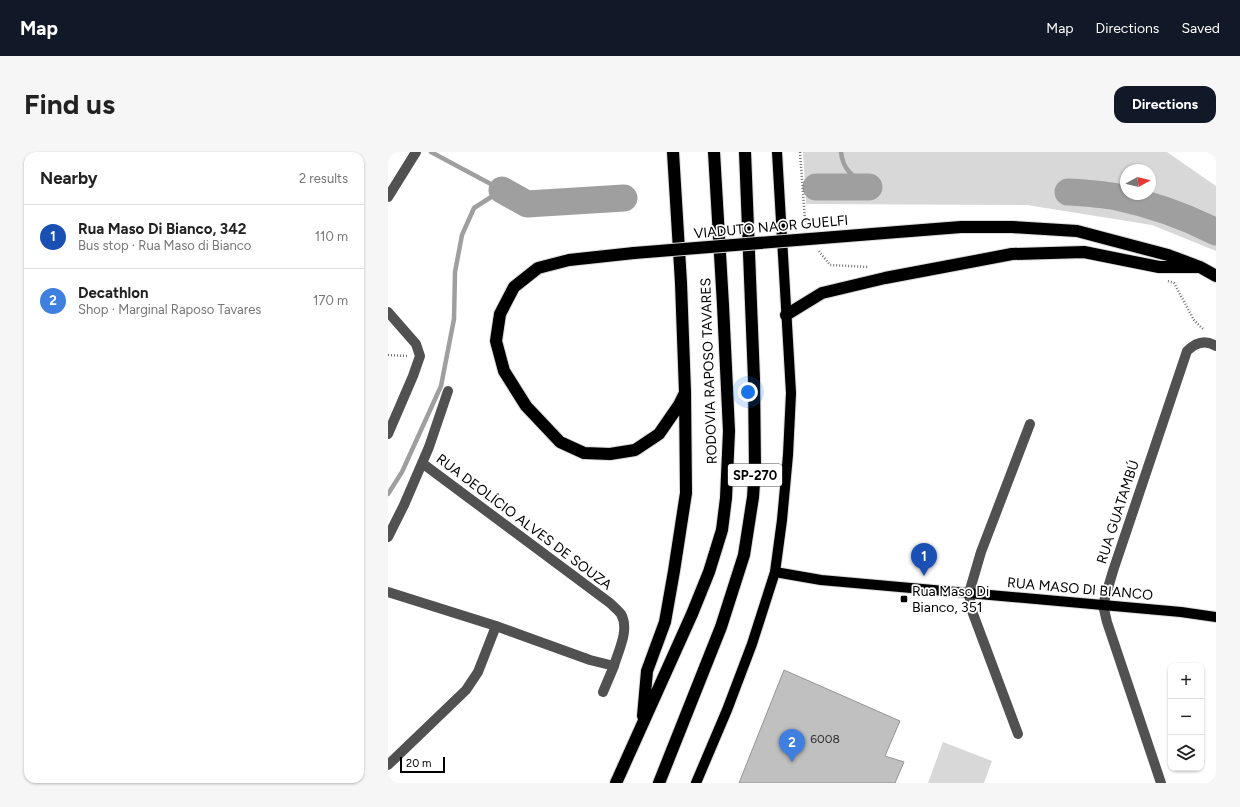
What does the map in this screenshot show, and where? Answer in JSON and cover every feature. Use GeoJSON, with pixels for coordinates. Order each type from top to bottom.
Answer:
{"type":"FeatureCollection","features":[{"type":"Feature","properties":{"kind":"highway"},"geometry":{"type":"LineString","coordinates":[[642,727],[647,671],[665,622],[686,493],[685,392],[681,283],[673,152]]}},
{"type":"Feature","properties":{"kind":"highway","name":"RODOVIA RAPOSO TAVARES"},"geometry":{"type":"LineString","coordinates":[[616,783],[692,614],[709,572],[722,530],[726,498],[729,431],[714,152]]}},
{"type":"Feature","properties":{"kind":"highway","name":"SP-270"},"geometry":{"type":"LineString","coordinates":[[659,783],[720,627],[744,555],[753,497],[756,468],[754,379],[745,152]]}},
{"type":"Feature","properties":{"kind":"highway","name":"VIADUTO NAOR GUELFI"},"geometry":{"type":"LineString","coordinates":[[685,392],[679,405],[659,434],[635,450],[610,454],[584,453],[560,442],[526,406],[504,371],[496,341],[500,314],[514,287],[538,268],[569,260],[634,253],[961,228],[1012,227],[1077,231],[1168,255],[1200,267],[1216,276]]}},
{"type":"Feature","properties":{"kind":"highway"},"geometry":{"type":"LineString","coordinates":[[786,315],[822,293],[892,277],[1012,254],[1084,252],[1159,267],[1200,267]]}},
{"type":"Feature","properties":{"kind":"main road"},"geometry":{"type":"LineString","coordinates":[[696,783],[727,710],[752,644],[775,572],[782,520],[788,455],[791,393],[777,152]]}},
{"type":"Feature","properties":{"kind":"main road","name":"RUA MASO DI BIANCO"},"geometry":{"type":"LineString","coordinates":[[775,572],[821,580],[1103,605],[1216,617]]}},
{"type":"Feature","properties":{"kind":"street"},"geometry":{"type":"LineString","coordinates":[[391,193],[416,152]]}},
{"type":"Feature","properties":{"kind":"street"},"geometry":{"type":"LineString","coordinates":[[388,312],[416,344],[420,356],[414,376],[388,434]]}},
{"type":"Feature","properties":{"kind":"street","name":"RUA GUATAMBÚ"},"geometry":{"type":"LineString","coordinates":[[1103,605],[1187,351],[1193,345],[1205,342],[1216,346]]}},
{"type":"Feature","properties":{"kind":"street"},"geometry":{"type":"LineString","coordinates":[[388,537],[404,505],[429,447],[448,391]]}},
{"type":"Feature","properties":{"kind":"street"},"geometry":{"type":"LineString","coordinates":[[1018,734],[972,611],[969,593],[981,552],[1030,424]]}},
{"type":"Feature","properties":{"kind":"street","name":"RUA DEOLÍCIO ALVES DE SOUZA"},"geometry":{"type":"LineString","coordinates":[[422,463],[610,603],[621,614],[624,627],[623,637],[614,666],[603,692]]}},
{"type":"Feature","properties":{"kind":"street"},"geometry":{"type":"LineString","coordinates":[[388,592],[496,626],[590,660],[614,666]]}},
{"type":"Feature","properties":{"kind":"street"},"geometry":{"type":"LineString","coordinates":[[1103,605],[1107,622],[1161,783]]}},
{"type":"Feature","properties":{"kind":"street"},"geometry":{"type":"LineString","coordinates":[[388,765],[466,690],[478,672],[496,626]]}},
{"type":"Feature","properties":{"kind":"street"},"geometry":{"type":"LineString","coordinates":[[609,783],[625,764]]}},
{"type":"Feature","properties":{"kind":"path"},"geometry":{"type":"LineString","coordinates":[[1166,281],[1174,283],[1194,320],[1205,332]]}},
{"type":"Feature","properties":{"kind":"path"},"geometry":{"type":"LineString","coordinates":[[388,354],[420,356]]}},
{"type":"Feature","properties":{"kind":"shaded area"},"geometry":{"type":"Polygon","coordinates":[[[803,152],[1167,152],[1216,186],[1216,251],[1152,225],[1027,205],[806,204],[803,152]]]}},
{"type":"Feature","properties":{"kind":"shaded area"},"geometry":{"type":"Polygon","coordinates":[[[943,742],[992,761],[984,783],[928,783],[943,742]]]}},
{"type":"Feature","properties":{"kind":"building"},"geometry":{"type":"Polygon","coordinates":[[[784,670],[900,721],[885,756],[904,762],[895,783],[739,783],[784,670]]]}},
{"type":"Feature","properties":{"kind":"waterway"},"geometry":{"type":"LineString","coordinates":[[388,494],[402,472],[441,386],[454,319],[455,272],[462,235],[474,208],[502,190],[431,152]]}},
{"type":"Feature","properties":{"kind":"waterway"},"geometry":{"type":"LineString","coordinates":[[841,152],[844,164],[850,173],[869,187]]}},
{"type":"Feature","properties":{"kind":"waterway"},"geometry":{"type":"LineString","coordinates":[[816,187],[869,187]]}},
{"type":"Feature","properties":{"kind":"waterway"},"geometry":{"type":"LineString","coordinates":[[502,190],[527,204],[624,198]]}},
{"type":"Feature","properties":{"kind":"waterway"},"geometry":{"type":"LineString","coordinates":[[1068,192],[1111,196],[1142,203],[1181,216],[1216,232]]}},
{"type":"Feature","properties":{"kind":"place","name":"Rua Maso Di Bianco, 342"},"geometry":{"type":"Point","coordinates":[924,576]}},
{"type":"Feature","properties":{"kind":"place","name":"Rua Maso Di Bianco, 351"},"geometry":{"type":"Point","coordinates":[904,599]}},
{"type":"Feature","properties":{"kind":"place","name":"Decathlon"},"geometry":{"type":"Point","coordinates":[792,762]}}]}
